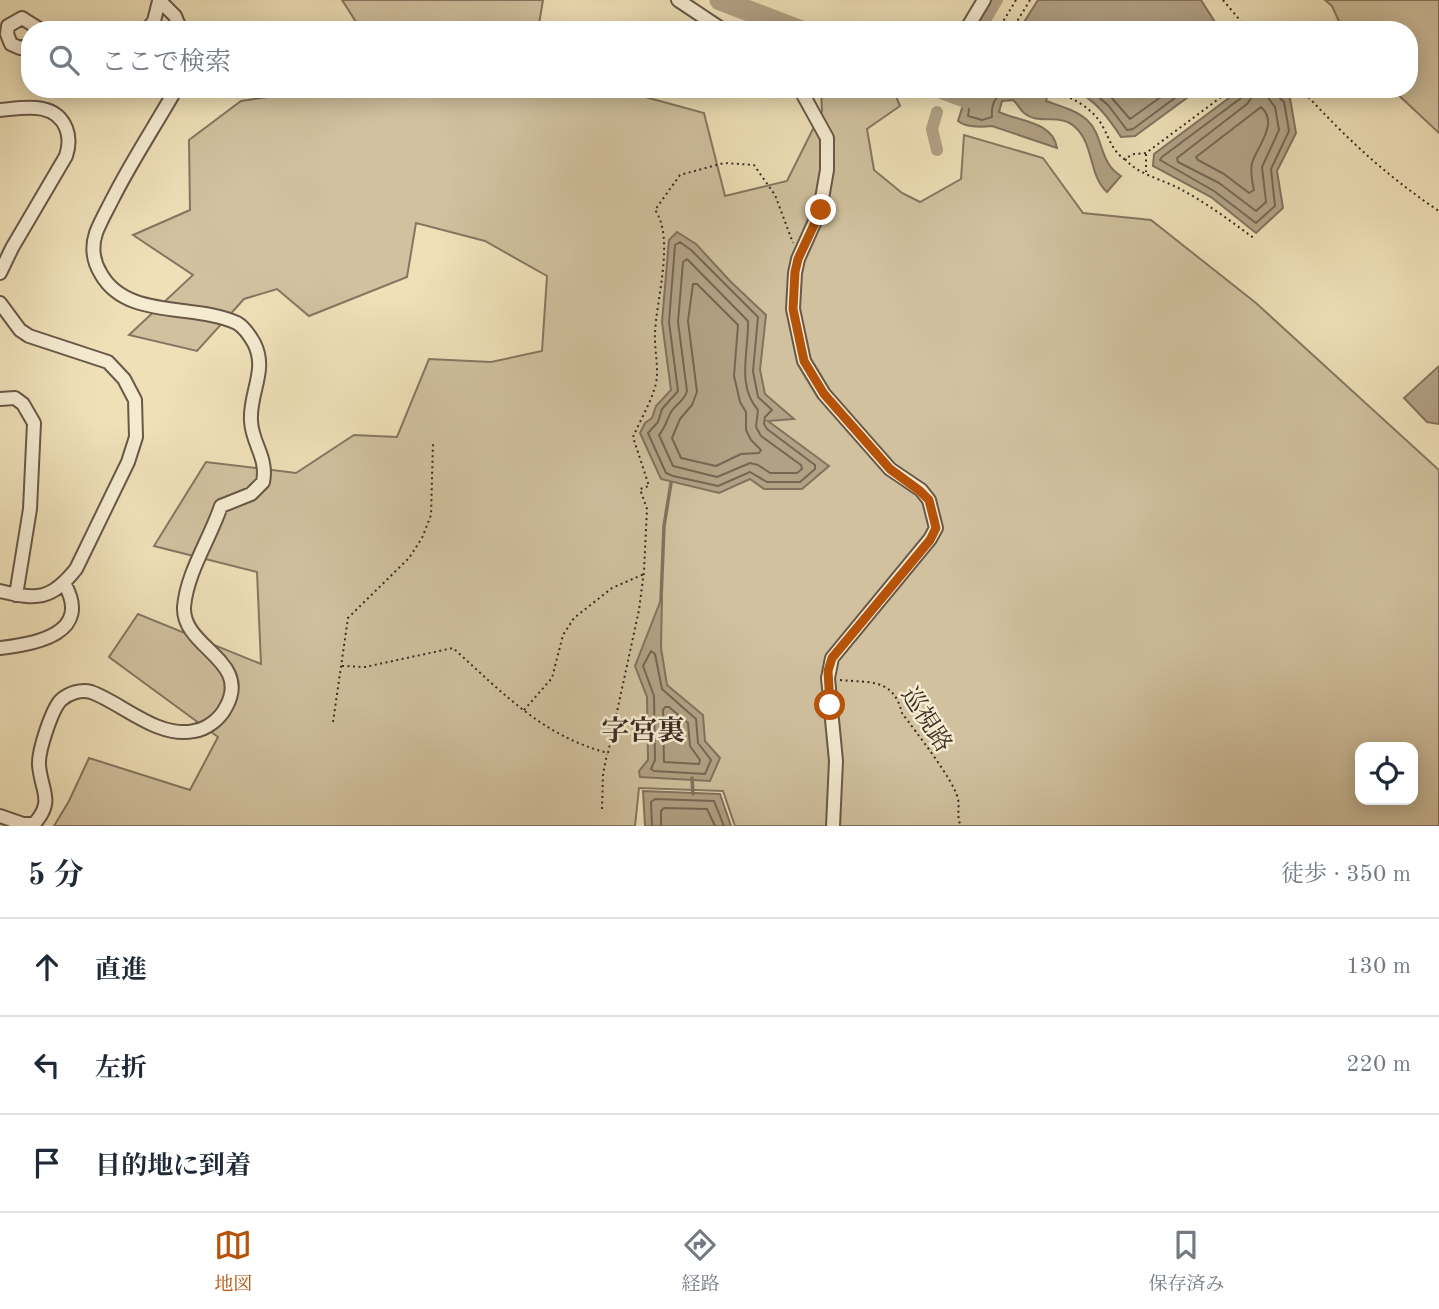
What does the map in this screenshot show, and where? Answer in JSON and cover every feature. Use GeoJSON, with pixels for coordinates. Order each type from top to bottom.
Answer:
{"type":"FeatureCollection","features":[{"type":"Feature","properties":{"kind":"street"},"geometry":{"type":"LineString","coordinates":[[678,0],[710,21]]}},
{"type":"Feature","properties":{"kind":"street"},"geometry":{"type":"LineString","coordinates":[[972,21],[984,0]]}},
{"type":"Feature","properties":{"kind":"street"},"geometry":{"type":"LineString","coordinates":[[153,21],[159,1],[177,21]]}},
{"type":"Feature","properties":{"kind":"street"},"geometry":{"type":"LineString","coordinates":[[21,48],[11,44],[8,26],[22,18],[27,21]]}},
{"type":"Feature","properties":{"kind":"street"},"geometry":{"type":"LineString","coordinates":[[0,816],[23,824],[34,824],[44,813],[47,804],[38,763],[50,721],[60,701],[74,692],[89,691],[123,710],[177,733],[202,729],[222,714],[230,701],[232,684],[227,668],[190,629],[184,609],[194,571],[221,506],[251,494],[263,482],[264,460],[253,436],[251,418],[260,362],[255,345],[239,324],[200,313],[161,308],[128,299],[103,279],[95,264],[93,251],[96,233],[128,167],[170,98]]}},
{"type":"Feature","properties":{"kind":"street"},"geometry":{"type":"LineString","coordinates":[[805,98],[827,138],[827,170],[821,210],[798,259],[795,272],[793,309],[804,361],[824,394],[890,469],[929,500],[936,528],[930,540],[832,658],[828,671],[836,761],[833,826]]}},
{"type":"Feature","properties":{"kind":"street"},"geometry":{"type":"LineString","coordinates":[[0,110],[35,107],[52,111],[61,118],[67,130],[69,146],[66,156],[17,238],[0,273]]}},
{"type":"Feature","properties":{"kind":"street"},"geometry":{"type":"LineString","coordinates":[[0,303],[20,330],[29,336],[108,362],[124,379],[135,400],[136,437],[128,462],[76,569],[64,583],[55,592],[43,596],[16,595],[0,591]]}},
{"type":"Feature","properties":{"kind":"street"},"geometry":{"type":"LineString","coordinates":[[0,399],[15,398],[23,404],[34,423],[30,509],[16,595]]}},
{"type":"Feature","properties":{"kind":"street"},"geometry":{"type":"LineString","coordinates":[[0,648],[43,639],[64,629],[72,614],[73,597],[64,583]]}},
{"type":"Feature","properties":{"kind":"path"},"geometry":{"type":"LineString","coordinates":[[1003,21],[1016,0]]}},
{"type":"Feature","properties":{"kind":"path"},"geometry":{"type":"LineString","coordinates":[[1017,21],[1030,0]]}},
{"type":"Feature","properties":{"kind":"path"},"geometry":{"type":"LineString","coordinates":[[1223,0],[1240,21]]}},
{"type":"Feature","properties":{"kind":"path"},"geometry":{"type":"LineString","coordinates":[[1070,98],[1102,125],[1115,151],[1131,167],[1182,190],[1255,239]]}},
{"type":"Feature","properties":{"kind":"path"},"geometry":{"type":"LineString","coordinates":[[1124,159],[1134,154],[1146,153],[1220,98]]}},
{"type":"Feature","properties":{"kind":"path"},"geometry":{"type":"LineString","coordinates":[[1310,98],[1354,145],[1400,185],[1439,211]]}},
{"type":"Feature","properties":{"kind":"path"},"geometry":{"type":"LineString","coordinates":[[1146,153],[1146,172]]}},
{"type":"Feature","properties":{"kind":"path"},"geometry":{"type":"LineString","coordinates":[[602,809],[603,775],[639,610],[644,574],[647,509],[640,489],[649,486],[633,437],[656,384],[655,331],[664,259],[660,218],[655,210],[680,175],[724,163],[754,165],[775,195],[798,259]]}},
{"type":"Feature","properties":{"kind":"path"},"geometry":{"type":"LineString","coordinates":[[333,722],[348,618],[409,558],[422,538],[431,515],[433,443]]}},
{"type":"Feature","properties":{"kind":"path"},"geometry":{"type":"LineString","coordinates":[[524,711],[552,678],[564,635],[574,618],[612,588],[644,574]]}},
{"type":"Feature","properties":{"kind":"path"},"geometry":{"type":"LineString","coordinates":[[342,666],[365,667],[453,648],[547,728],[580,745],[607,753]]}},
{"type":"Feature","properties":{"kind":"path","name":"巡視路"},"geometry":{"type":"LineString","coordinates":[[828,671],[840,680],[877,684],[892,690],[902,713],[949,780],[959,800],[957,811],[961,826]]}},
{"type":"Feature","properties":{"kind":"shaded area"},"geometry":{"type":"Polygon","coordinates":[[[342,0],[543,0],[540,21],[355,21],[342,0]]]}},
{"type":"Feature","properties":{"kind":"shaded area"},"geometry":{"type":"Polygon","coordinates":[[[1325,0],[1439,0],[1439,133],[1402,98],[1418,98],[1418,21],[1339,21],[1332,6],[1325,0]]]}},
{"type":"Feature","properties":{"kind":"shaded area"},"geometry":{"type":"Polygon","coordinates":[[[261,98],[649,98],[704,113],[725,196],[787,181],[822,111],[821,98],[897,98],[900,106],[867,129],[874,170],[902,193],[920,202],[961,179],[964,135],[1043,158],[1083,213],[1151,220],[1256,303],[1439,470],[1439,826],[735,826],[723,791],[639,788],[635,826],[54,826],[89,758],[190,790],[218,737],[109,657],[138,614],[261,664],[257,572],[154,546],[206,462],[296,473],[354,435],[397,437],[429,359],[491,362],[542,351],[547,276],[485,241],[416,223],[407,277],[309,316],[277,289],[244,299],[197,351],[129,335],[193,275],[133,235],[190,210],[189,140],[241,101],[261,98]]]}},
{"type":"Feature","properties":{"kind":"water"},"geometry":{"type":"Polygon","coordinates":[[[1038,0],[1201,0],[1214,21],[1025,21],[1038,0]]]}},
{"type":"Feature","properties":{"kind":"water"},"geometry":{"type":"Polygon","coordinates":[[[1047,98],[1046,101],[1073,111],[1087,120],[1096,133],[1108,163],[1121,176],[1107,192],[1097,178],[1082,135],[1070,123],[1030,117],[1013,100],[1002,101],[999,112],[1042,127],[1054,139],[1057,148],[992,126],[961,123],[958,121],[964,102],[961,100],[1047,98]]]}},
{"type":"Feature","properties":{"kind":"water"},"geometry":{"type":"Polygon","coordinates":[[[1187,98],[1135,136],[1121,137],[1089,99],[1187,98]]]}},
{"type":"Feature","properties":{"kind":"water"},"geometry":{"type":"Polygon","coordinates":[[[1229,98],[1290,98],[1296,133],[1277,171],[1283,208],[1256,233],[1211,197],[1153,166],[1154,154],[1229,98]]]}},
{"type":"Feature","properties":{"kind":"water"},"geometry":{"type":"Polygon","coordinates":[[[677,232],[696,244],[766,315],[760,370],[765,394],[794,419],[768,421],[829,466],[802,489],[764,489],[750,479],[719,493],[661,479],[640,433],[645,423],[652,418],[656,406],[671,390],[662,322],[669,240],[677,232]]]}},
{"type":"Feature","properties":{"kind":"water"},"geometry":{"type":"Polygon","coordinates":[[[1439,366],[1439,424],[1427,422],[1404,398],[1439,366]]]}},
{"type":"Feature","properties":{"kind":"water"},"geometry":{"type":"Polygon","coordinates":[[[662,597],[661,648],[667,685],[703,715],[705,741],[720,758],[710,781],[640,777],[639,771],[648,760],[647,697],[635,666],[662,597]]]}},
{"type":"Feature","properties":{"kind":"water"},"geometry":{"type":"Polygon","coordinates":[[[643,791],[720,794],[731,826],[645,826],[643,791]]]}},
{"type":"Feature","properties":{"kind":"waterway"},"geometry":{"type":"LineString","coordinates":[[720,0],[775,21]]}},
{"type":"Feature","properties":{"kind":"waterway"},"geometry":{"type":"LineString","coordinates":[[984,21],[997,0]]}},
{"type":"Feature","properties":{"kind":"waterway"},"geometry":{"type":"LineString","coordinates":[[937,112],[932,129],[937,150]]}},
{"type":"Feature","properties":{"kind":"waterway"},"geometry":{"type":"LineString","coordinates":[[661,600],[664,526],[671,483]]}},
{"type":"Feature","properties":{"kind":"waterway"},"geometry":{"type":"LineString","coordinates":[[692,778],[693,794]]}},
{"type":"Feature","properties":{"kind":"district","name":"字宮裏"},"geometry":{"type":"Point","coordinates":[643,730]}},
{"type":"Feature","properties":{"kind":"route"},"geometry":{"type":"LineString","coordinates":[[821,210],[798,259],[795,272],[793,309],[804,361],[824,394],[890,469],[906,479],[929,500],[936,528],[930,540],[832,658],[828,671],[830,705]]}}]}
